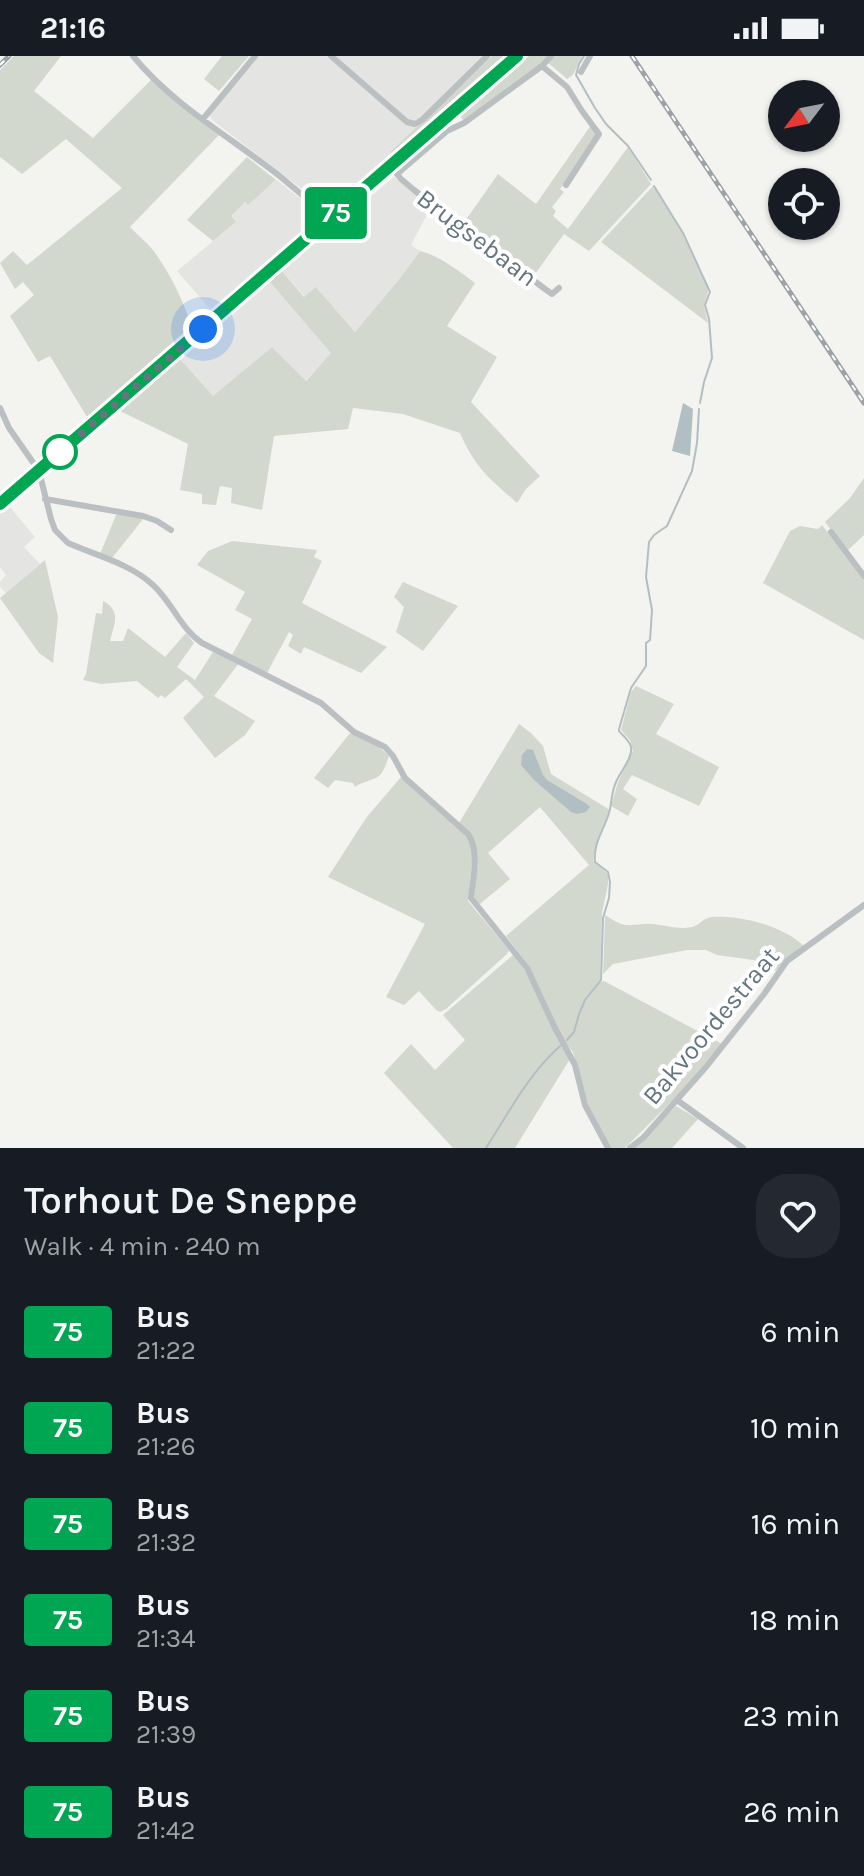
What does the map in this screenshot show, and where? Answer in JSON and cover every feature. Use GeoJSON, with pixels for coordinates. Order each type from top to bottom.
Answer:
{"type":"FeatureCollection","features":[{"type":"Feature","properties":{"kind":"main road","name":"Brugsebaan"},"geometry":{"type":"LineString","coordinates":[[0,504],[343,207],[394,170],[517,56]]}},
{"type":"Feature","properties":{"kind":"street"},"geometry":{"type":"LineString","coordinates":[[133,56],[168,93],[286,182],[327,221]]}},
{"type":"Feature","properties":{"kind":"street"},"geometry":{"type":"LineString","coordinates":[[203,119],[255,56]]}},
{"type":"Feature","properties":{"kind":"street"},"geometry":{"type":"LineString","coordinates":[[331,56],[407,122],[415,124],[487,56]]}},
{"type":"Feature","properties":{"kind":"street","name":"Brugsebaan"},"geometry":{"type":"LineString","coordinates":[[551,56],[542,66],[464,123],[447,131],[394,170],[414,190],[545,289],[552,294],[559,288]]}},
{"type":"Feature","properties":{"kind":"street"},"geometry":{"type":"LineString","coordinates":[[581,72],[590,56]]}},
{"type":"Feature","properties":{"kind":"street"},"geometry":{"type":"LineString","coordinates":[[542,66],[567,87],[599,134],[566,185]]}},
{"type":"Feature","properties":{"kind":"street"},"geometry":{"type":"LineString","coordinates":[[0,408],[9,428],[39,471],[55,530],[68,543],[131,569],[165,597],[192,636],[321,703],[354,732],[385,747],[405,778],[468,834],[475,853],[471,898],[527,968],[575,1065],[585,1105],[608,1148]]}},
{"type":"Feature","properties":{"kind":"street"},"geometry":{"type":"LineString","coordinates":[[45,499],[143,516],[171,530]]}},
{"type":"Feature","properties":{"kind":"street"},"geometry":{"type":"LineString","coordinates":[[831,532],[864,576]]}},
{"type":"Feature","properties":{"kind":"street","name":"Bakvoordestraat"},"geometry":{"type":"LineString","coordinates":[[630,1148],[677,1100],[764,994],[787,961],[864,905]]}},
{"type":"Feature","properties":{"kind":"street"},"geometry":{"type":"LineString","coordinates":[[677,1100],[743,1148]]}},
{"type":"Feature","properties":{"kind":"shaded area"},"geometry":{"type":"Polygon","coordinates":[[[14,56],[61,56],[34,91],[93,138],[151,80],[219,135],[130,227],[153,250],[165,268],[192,327],[87,417],[50,356],[38,362],[10,316],[34,295],[23,282],[15,289],[0,263],[13,251],[27,265],[122,188],[66,139],[22,174],[0,157],[0,70],[14,56]]]}},
{"type":"Feature","properties":{"kind":"shaded area"},"geometry":{"type":"Polygon","coordinates":[[[222,56],[249,56],[219,91],[204,79],[222,56]]]}},
{"type":"Feature","properties":{"kind":"shaded area"},"geometry":{"type":"Polygon","coordinates":[[[258,56],[492,56],[391,151],[393,154],[328,209],[210,116],[258,56]]]}},
{"type":"Feature","properties":{"kind":"shaded area"},"geometry":{"type":"Polygon","coordinates":[[[492,56],[506,56],[393,154],[390,152],[492,56]]]}},
{"type":"Feature","properties":{"kind":"shaded area"},"geometry":{"type":"Polygon","coordinates":[[[529,56],[582,56],[573,75],[567,79],[546,61],[463,120],[460,116],[529,56]]]}},
{"type":"Feature","properties":{"kind":"shaded area"},"geometry":{"type":"Polygon","coordinates":[[[591,125],[598,136],[560,189],[564,192],[552,207],[556,211],[553,216],[568,229],[628,147],[651,184],[589,251],[564,234],[532,278],[463,224],[498,174],[536,204],[591,125]]]}},
{"type":"Feature","properties":{"kind":"shaded area"},"geometry":{"type":"Polygon","coordinates":[[[247,157],[276,180],[248,205],[245,202],[231,216],[236,222],[213,241],[187,220],[247,157]]]}},
{"type":"Feature","properties":{"kind":"shaded area"},"geometry":{"type":"Polygon","coordinates":[[[394,177],[431,207],[411,245],[420,251],[355,332],[317,288],[305,297],[282,271],[394,177]]]}},
{"type":"Feature","properties":{"kind":"shaded area"},"geometry":{"type":"Polygon","coordinates":[[[277,180],[313,209],[318,218],[211,310],[177,271],[235,223],[230,216],[245,202],[248,204],[277,180]]]}},
{"type":"Feature","properties":{"kind":"shaded area"},"geometry":{"type":"Polygon","coordinates":[[[653,186],[678,225],[708,289],[704,306],[708,323],[601,242],[653,186]]]}},
{"type":"Feature","properties":{"kind":"shaded area"},"geometry":{"type":"Polygon","coordinates":[[[420,251],[442,260],[475,283],[447,326],[497,357],[471,402],[540,476],[517,503],[484,472],[460,433],[403,414],[353,408],[348,429],[274,436],[262,510],[231,503],[232,488],[220,486],[216,505],[202,504],[202,494],[180,490],[188,444],[120,411],[180,359],[213,396],[272,347],[306,381],[331,353],[270,282],[282,271],[304,297],[316,287],[355,332],[420,251]]]}},
{"type":"Feature","properties":{"kind":"shaded area"},"geometry":{"type":"Polygon","coordinates":[[[270,282],[332,353],[305,381],[272,347],[213,397],[180,359],[270,282]]]}},
{"type":"Feature","properties":{"kind":"shaded area"},"geometry":{"type":"Polygon","coordinates":[[[683,403],[693,409],[690,456],[672,451],[683,403]]]}},
{"type":"Feature","properties":{"kind":"shaded area"},"geometry":{"type":"Polygon","coordinates":[[[864,478],[864,535],[847,551],[825,522],[850,498],[864,478]]]}},
{"type":"Feature","properties":{"kind":"shaded area"},"geometry":{"type":"Polygon","coordinates":[[[9,506],[35,537],[24,547],[40,564],[6,593],[0,587],[6,575],[0,567],[0,514],[9,506]]]}},
{"type":"Feature","properties":{"kind":"shaded area"},"geometry":{"type":"Polygon","coordinates":[[[117,513],[144,518],[112,558],[100,554],[117,513]]]}},
{"type":"Feature","properties":{"kind":"shaded area"},"geometry":{"type":"Polygon","coordinates":[[[822,525],[864,579],[864,640],[763,583],[790,531],[800,526],[818,529],[822,525]]]}},
{"type":"Feature","properties":{"kind":"shaded area"},"geometry":{"type":"Polygon","coordinates":[[[232,541],[317,550],[314,557],[322,561],[302,603],[387,647],[361,673],[304,647],[301,654],[288,646],[293,635],[289,632],[267,673],[232,655],[252,619],[235,610],[245,592],[197,565],[208,551],[232,541]]]}},
{"type":"Feature","properties":{"kind":"shaded area"},"geometry":{"type":"Polygon","coordinates":[[[45,560],[58,617],[53,663],[39,653],[0,598],[45,560]]]}},
{"type":"Feature","properties":{"kind":"shaded area"},"geometry":{"type":"Polygon","coordinates":[[[403,582],[458,606],[423,651],[396,632],[404,607],[394,597],[403,582]]]}},
{"type":"Feature","properties":{"kind":"shaded area"},"geometry":{"type":"Polygon","coordinates":[[[103,601],[115,614],[110,641],[123,641],[128,628],[165,657],[186,633],[194,643],[177,667],[195,680],[213,652],[239,663],[214,696],[255,721],[245,735],[215,758],[183,718],[204,697],[186,679],[165,698],[161,695],[158,698],[137,681],[101,684],[83,680],[96,613],[102,614],[103,601]]]}},
{"type":"Feature","properties":{"kind":"shaded area"},"geometry":{"type":"Polygon","coordinates":[[[636,686],[674,704],[656,734],[719,767],[699,806],[632,775],[623,789],[637,799],[628,816],[611,806],[618,782],[633,751],[630,740],[621,730],[631,692],[636,686]]]}},
{"type":"Feature","properties":{"kind":"shaded area"},"geometry":{"type":"Polygon","coordinates":[[[519,724],[543,746],[551,774],[610,810],[593,861],[608,874],[602,913],[600,982],[604,981],[722,1044],[678,1095],[625,1148],[610,1148],[586,1100],[573,1052],[564,1041],[528,965],[506,936],[589,865],[540,807],[488,853],[510,879],[480,904],[476,903],[474,896],[478,856],[468,831],[459,823],[519,724]]]}},
{"type":"Feature","properties":{"kind":"shaded area"},"geometry":{"type":"Polygon","coordinates":[[[350,733],[379,747],[389,756],[386,764],[377,777],[355,787],[353,783],[335,780],[328,788],[314,778],[350,733]]]}},
{"type":"Feature","properties":{"kind":"shaded area"},"geometry":{"type":"Polygon","coordinates":[[[527,749],[533,750],[547,780],[587,804],[590,807],[586,812],[571,812],[534,780],[521,765],[522,755],[527,749]]]}},
{"type":"Feature","properties":{"kind":"shaded area"},"geometry":{"type":"Polygon","coordinates":[[[401,777],[468,837],[473,854],[468,901],[509,950],[440,1012],[419,991],[404,1005],[386,997],[425,924],[328,877],[366,818],[401,777]]]}},
{"type":"Feature","properties":{"kind":"shaded area"},"geometry":{"type":"Polygon","coordinates":[[[605,915],[625,925],[652,924],[679,928],[695,926],[712,917],[736,918],[761,923],[785,933],[804,946],[776,971],[753,960],[717,955],[706,950],[687,950],[613,964],[603,974],[605,915]]]}},
{"type":"Feature","properties":{"kind":"shaded area"},"geometry":{"type":"Polygon","coordinates":[[[513,955],[523,967],[570,1059],[515,1148],[453,1148],[384,1073],[411,1044],[435,1070],[465,1040],[443,1015],[513,955]]]}},
{"type":"Feature","properties":{"kind":"shaded area"},"geometry":{"type":"Polygon","coordinates":[[[676,1106],[698,1119],[672,1148],[634,1148],[676,1106]]]}},
{"type":"Feature","properties":{"kind":"waterway"},"geometry":{"type":"LineString","coordinates":[[584,56],[576,75],[606,124],[628,146],[651,180]]}},
{"type":"Feature","properties":{"kind":"waterway"},"geometry":{"type":"LineString","coordinates":[[654,186],[683,233],[710,292],[705,305],[712,358],[700,403]]}},
{"type":"Feature","properties":{"kind":"waterway"},"geometry":{"type":"LineString","coordinates":[[567,1040],[574,1032],[585,1000],[601,980],[603,918],[610,882],[608,872],[595,862],[595,855],[614,786],[631,751],[619,729],[631,688],[646,666],[646,643],[650,640],[652,610],[646,577],[649,542],[667,526],[692,471],[699,409]]}},
{"type":"Feature","properties":{"kind":"waterway"},"geometry":{"type":"LineString","coordinates":[[486,1148],[528,1082],[560,1046]]}},
{"type":"Feature","properties":{"kind":"railway"},"geometry":{"type":"LineString","coordinates":[[0,65],[9,56]]}},
{"type":"Feature","properties":{"kind":"railway"},"geometry":{"type":"LineString","coordinates":[[632,56],[864,403]]}},
{"type":"Feature","properties":{"kind":"bus line","name":"75"},"geometry":{"type":"LineString","coordinates":[[0,504],[517,56]]}},
{"type":"Feature","properties":{"kind":"route"},"geometry":{"type":"LineString","coordinates":[[60,452],[203,329]]}}]}
